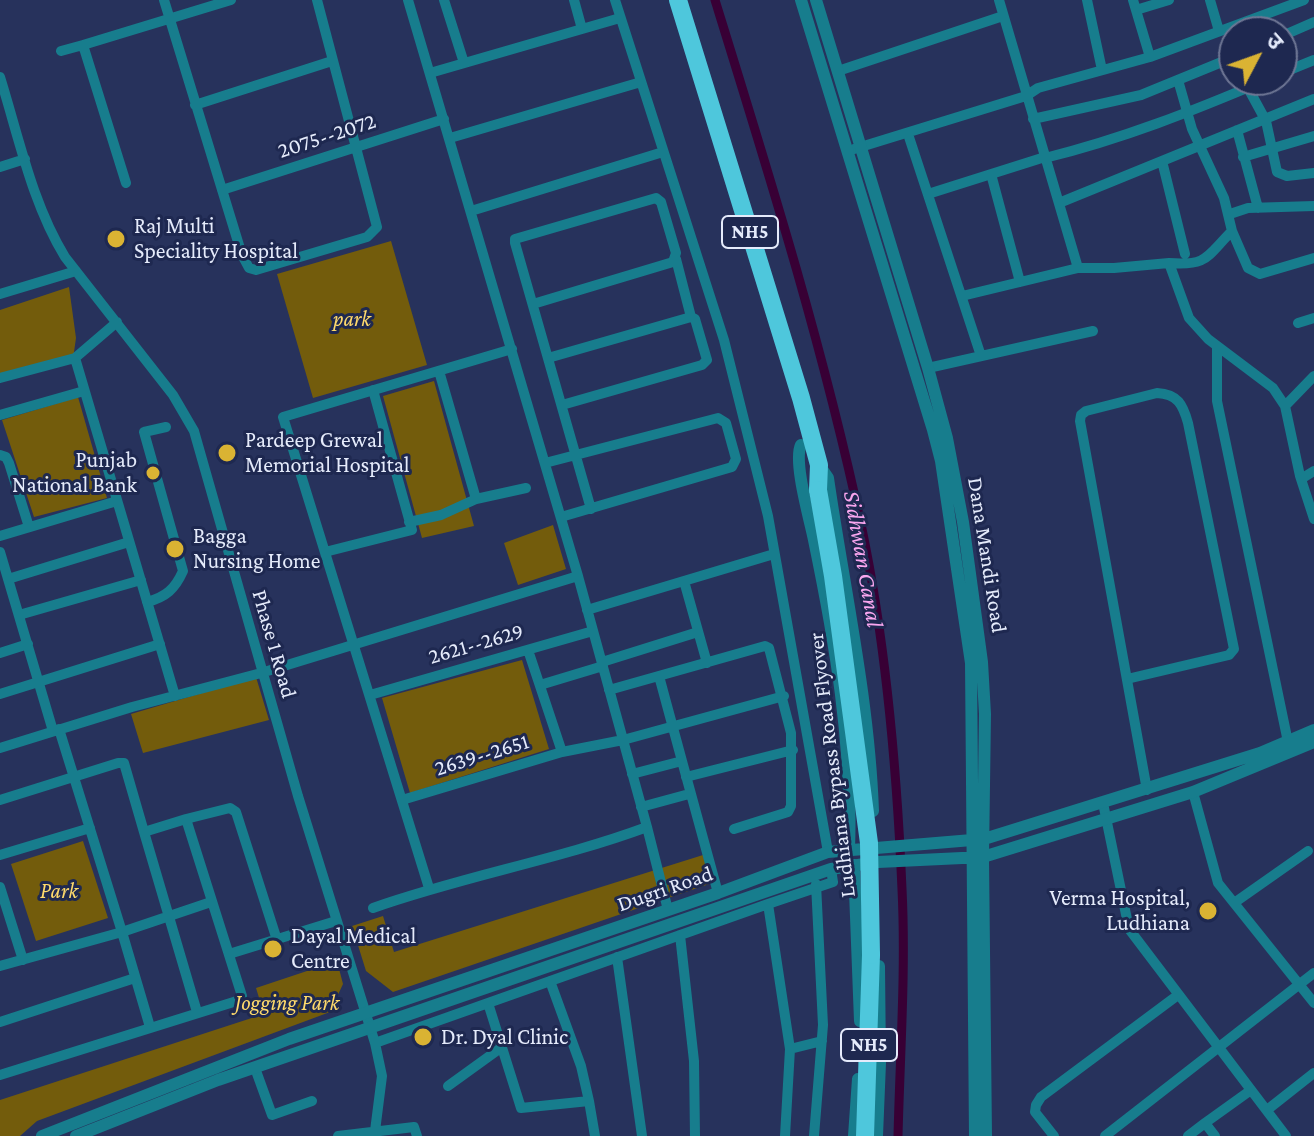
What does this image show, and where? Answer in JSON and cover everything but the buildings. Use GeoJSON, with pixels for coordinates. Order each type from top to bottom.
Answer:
{"type":"FeatureCollection","features":[{"type":"Feature","properties":{"kind":"highway","name":"NH5"},"geometry":{"type":"LineString","coordinates":[[669,0],[792,400],[801,445]]}},
{"type":"Feature","properties":{"kind":"highway","name":"NH5"},"geometry":{"type":"LineString","coordinates":[[678,0],[739,191],[819,465]]}},
{"type":"Feature","properties":{"kind":"highway","name":"Ludhiana Bypass Road Flyover"},"geometry":{"type":"LineString","coordinates":[[801,445],[808,471],[818,488]]}},
{"type":"Feature","properties":{"kind":"highway","name":"Ludhiana Bypass Road Flyover"},"geometry":{"type":"LineString","coordinates":[[819,465],[818,488],[869,843],[871,1010],[865,1136]]}},
{"type":"Feature","properties":{"kind":"street"},"geometry":{"type":"LineString","coordinates":[[164,0],[242,255],[249,268],[264,269],[367,237],[374,231],[377,222],[354,148],[317,0]]}},
{"type":"Feature","properties":{"kind":"street"},"geometry":{"type":"LineString","coordinates":[[61,51],[231,0]]}},
{"type":"Feature","properties":{"kind":"street"},"geometry":{"type":"LineString","coordinates":[[408,0],[578,576],[668,910]]}},
{"type":"Feature","properties":{"kind":"street"},"geometry":{"type":"LineString","coordinates":[[444,0],[464,63]]}},
{"type":"Feature","properties":{"kind":"street"},"geometry":{"type":"LineString","coordinates":[[574,0],[582,29]]}},
{"type":"Feature","properties":{"kind":"street"},"geometry":{"type":"LineString","coordinates":[[615,0],[727,355],[753,457],[774,554],[828,852]]}},
{"type":"Feature","properties":{"kind":"street"},"geometry":{"type":"LineString","coordinates":[[801,0],[855,148],[941,461],[971,663],[978,840]]}},
{"type":"Feature","properties":{"kind":"street","name":"Dana Mandi Road"},"geometry":{"type":"LineString","coordinates":[[816,0],[838,71],[855,148],[928,368],[950,452],[977,613],[985,714],[978,857],[986,1136]]}},
{"type":"Feature","properties":{"kind":"street"},"geometry":{"type":"LineString","coordinates":[[999,0],[1078,268]]}},
{"type":"Feature","properties":{"kind":"street"},"geometry":{"type":"LineString","coordinates":[[1087,0],[1102,70]]}},
{"type":"Feature","properties":{"kind":"street"},"geometry":{"type":"LineString","coordinates":[[1150,57],[1134,5],[1169,0]]}},
{"type":"Feature","properties":{"kind":"street"},"geometry":{"type":"LineString","coordinates":[[1210,0],[1218,28]]}},
{"type":"Feature","properties":{"kind":"street"},"geometry":{"type":"LineString","coordinates":[[1260,16],[1304,0]]}},
{"type":"Feature","properties":{"kind":"street"},"geometry":{"type":"LineString","coordinates":[[838,71],[1003,16]]}},
{"type":"Feature","properties":{"kind":"street"},"geometry":{"type":"LineString","coordinates":[[430,73],[620,18]]}},
{"type":"Feature","properties":{"kind":"street"},"geometry":{"type":"LineString","coordinates":[[855,148],[1026,96],[1038,88],[1150,57],[1218,31]]}},
{"type":"Feature","properties":{"kind":"street"},"geometry":{"type":"LineString","coordinates":[[83,45],[126,183]]}},
{"type":"Feature","properties":{"kind":"street"},"geometry":{"type":"LineString","coordinates":[[195,105],[332,61]]}},
{"type":"Feature","properties":{"kind":"street"},"geometry":{"type":"LineString","coordinates":[[1033,119],[1141,95],[1218,64]]}},
{"type":"Feature","properties":{"kind":"street","name":"Phase 1 Road"},"geometry":{"type":"LineString","coordinates":[[0,77],[45,221],[65,257],[173,395],[194,431],[261,673],[375,1043],[382,1076],[375,1131]]}},
{"type":"Feature","properties":{"kind":"street"},"geometry":{"type":"LineString","coordinates":[[1178,80],[1198,144],[1221,189],[1232,231],[1248,268],[1260,274],[1314,258]]}},
{"type":"Feature","properties":{"kind":"street"},"geometry":{"type":"LineString","coordinates":[[450,138],[641,82]]}},
{"type":"Feature","properties":{"kind":"street"},"geometry":{"type":"LineString","coordinates":[[928,194],[1045,157],[1129,135],[1229,96]]}},
{"type":"Feature","properties":{"kind":"street"},"geometry":{"type":"LineString","coordinates":[[1252,96],[1266,121],[1277,172],[1287,176],[1314,173]]}},
{"type":"Feature","properties":{"kind":"street"},"geometry":{"type":"LineString","coordinates":[[1059,203],[1314,99]]}},
{"type":"Feature","properties":{"kind":"street","name":"2075--2072"},"geometry":{"type":"LineString","coordinates":[[222,190],[444,119]]}},
{"type":"Feature","properties":{"kind":"street"},"geometry":{"type":"LineString","coordinates":[[1237,130],[1258,208]]}},
{"type":"Feature","properties":{"kind":"street"},"geometry":{"type":"LineString","coordinates":[[908,134],[981,356]]}},
{"type":"Feature","properties":{"kind":"street"},"geometry":{"type":"LineString","coordinates":[[1243,157],[1314,136]]}},
{"type":"Feature","properties":{"kind":"street"},"geometry":{"type":"LineString","coordinates":[[471,211],[663,152]]}},
{"type":"Feature","properties":{"kind":"street"},"geometry":{"type":"LineString","coordinates":[[0,167],[25,159]]}},
{"type":"Feature","properties":{"kind":"street"},"geometry":{"type":"LineString","coordinates":[[1162,161],[1185,254]]}},
{"type":"Feature","properties":{"kind":"street"},"geometry":{"type":"LineString","coordinates":[[991,174],[1020,282]]}},
{"type":"Feature","properties":{"kind":"street"},"geometry":{"type":"LineString","coordinates":[[591,509],[515,243],[519,235],[656,198],[661,202],[691,317],[695,319],[707,360]]}},
{"type":"Feature","properties":{"kind":"street"},"geometry":{"type":"LineString","coordinates":[[1230,214],[1258,208],[1314,206]]}},
{"type":"Feature","properties":{"kind":"street"},"geometry":{"type":"LineString","coordinates":[[962,296],[1078,268],[1169,263],[1195,265],[1232,231]]}},
{"type":"Feature","properties":{"kind":"street"},"geometry":{"type":"LineString","coordinates":[[533,304],[662,267],[676,259]]}},
{"type":"Feature","properties":{"kind":"street"},"geometry":{"type":"LineString","coordinates":[[1169,263],[1189,318],[1217,346],[1273,388],[1285,406],[1301,479],[1314,519]]}},
{"type":"Feature","properties":{"kind":"street"},"geometry":{"type":"LineString","coordinates":[[0,294],[76,271]]}},
{"type":"Feature","properties":{"kind":"street"},"geometry":{"type":"LineString","coordinates":[[548,358],[691,317]]}},
{"type":"Feature","properties":{"kind":"street"},"geometry":{"type":"LineString","coordinates":[[1298,323],[1314,318]]}},
{"type":"Feature","properties":{"kind":"street"},"geometry":{"type":"LineString","coordinates":[[0,378],[75,358],[117,322]]}},
{"type":"Feature","properties":{"kind":"street"},"geometry":{"type":"LineString","coordinates":[[928,368],[1093,331]]}},
{"type":"Feature","properties":{"kind":"street"},"geometry":{"type":"LineString","coordinates":[[1217,346],[1217,401],[1288,742]]}},
{"type":"Feature","properties":{"kind":"street"},"geometry":{"type":"LineString","coordinates":[[429,888],[283,417],[512,349]]}},
{"type":"Feature","properties":{"kind":"street"},"geometry":{"type":"LineString","coordinates":[[562,405],[727,355]]}},
{"type":"Feature","properties":{"kind":"street"},"geometry":{"type":"LineString","coordinates":[[75,358],[175,696]]}},
{"type":"Feature","properties":{"kind":"street"},"geometry":{"type":"LineString","coordinates":[[439,371],[476,499]]}},
{"type":"Feature","properties":{"kind":"street"},"geometry":{"type":"LineString","coordinates":[[1285,406],[1314,376]]}},
{"type":"Feature","properties":{"kind":"street"},"geometry":{"type":"LineString","coordinates":[[373,390],[410,526]]}},
{"type":"Feature","properties":{"kind":"street"},"geometry":{"type":"LineString","coordinates":[[0,415],[84,391]]}},
{"type":"Feature","properties":{"kind":"street"},"geometry":{"type":"LineString","coordinates":[[1127,679],[1229,655],[1234,649],[1188,423],[1183,406],[1168,393],[1157,393],[1081,415],[1127,679],[1147,790]]}},
{"type":"Feature","properties":{"kind":"street"},"geometry":{"type":"LineString","coordinates":[[545,463],[718,418],[726,423],[736,463]]}},
{"type":"Feature","properties":{"kind":"street"},"geometry":{"type":"LineString","coordinates":[[147,602],[162,598],[176,586],[183,571],[144,432],[166,427]]}},
{"type":"Feature","properties":{"kind":"street"},"geometry":{"type":"LineString","coordinates":[[801,445],[798,449],[801,473],[824,585],[837,671],[849,789],[849,849]]}},
{"type":"Feature","properties":{"kind":"street"},"geometry":{"type":"LineString","coordinates":[[0,455],[6,457],[9,463],[29,527]]}},
{"type":"Feature","properties":{"kind":"street"},"geometry":{"type":"LineString","coordinates":[[561,517],[732,467],[753,457]]}},
{"type":"Feature","properties":{"kind":"street"},"geometry":{"type":"LineString","coordinates":[[819,465],[828,478],[852,623],[871,782],[880,1019],[877,1136]]}},
{"type":"Feature","properties":{"kind":"street"},"geometry":{"type":"LineString","coordinates":[[1301,479],[1314,471]]}},
{"type":"Feature","properties":{"kind":"street"},"geometry":{"type":"LineString","coordinates":[[325,552],[410,526],[476,499],[526,488]]}},
{"type":"Feature","properties":{"kind":"street"},"geometry":{"type":"LineString","coordinates":[[0,536],[117,501]]}},
{"type":"Feature","properties":{"kind":"street"},"geometry":{"type":"LineString","coordinates":[[5,579],[129,542]]}},
{"type":"Feature","properties":{"kind":"street"},"geometry":{"type":"LineString","coordinates":[[0,552],[5,579],[74,778],[150,1027]]}},
{"type":"Feature","properties":{"kind":"street"},"geometry":{"type":"LineString","coordinates":[[587,610],[774,554]]}},
{"type":"Feature","properties":{"kind":"street"},"geometry":{"type":"LineString","coordinates":[[0,748],[261,673],[578,576]]}},
{"type":"Feature","properties":{"kind":"street"},"geometry":{"type":"LineString","coordinates":[[19,615],[141,580]]}},
{"type":"Feature","properties":{"kind":"street"},"geometry":{"type":"LineString","coordinates":[[684,581],[707,663]]}},
{"type":"Feature","properties":{"kind":"street","name":"2621--2629"},"geometry":{"type":"LineString","coordinates":[[370,695],[593,631]]}},
{"type":"Feature","properties":{"kind":"street"},"geometry":{"type":"LineString","coordinates":[[540,685],[698,632]]}},
{"type":"Feature","properties":{"kind":"street"},"geometry":{"type":"LineString","coordinates":[[0,653],[28,644]]}},
{"type":"Feature","properties":{"kind":"street"},"geometry":{"type":"LineString","coordinates":[[0,694],[160,644]]}},
{"type":"Feature","properties":{"kind":"street"},"geometry":{"type":"LineString","coordinates":[[609,690],[767,646],[772,652],[784,696],[793,750],[792,802],[788,812],[734,829]]}},
{"type":"Feature","properties":{"kind":"street","name":"2639--2651"},"geometry":{"type":"LineString","coordinates":[[402,800],[562,752],[528,650]]}},
{"type":"Feature","properties":{"kind":"street"},"geometry":{"type":"LineString","coordinates":[[659,676],[718,893]]}},
{"type":"Feature","properties":{"kind":"street"},"geometry":{"type":"LineString","coordinates":[[562,752],[623,740],[784,696]]}},
{"type":"Feature","properties":{"kind":"street","name":"Dugri Road"},"geometry":{"type":"LineString","coordinates":[[42,1136],[289,1039],[718,893],[828,852],[978,840],[1147,790],[1288,742],[1314,730]]}},
{"type":"Feature","properties":{"kind":"street","name":"Dugri Road"},"geometry":{"type":"LineString","coordinates":[[76,1136],[255,1068],[831,869],[876,862],[978,857],[1193,792],[1314,742]]}},
{"type":"Feature","properties":{"kind":"street"},"geometry":{"type":"LineString","coordinates":[[686,777],[793,750]]}},
{"type":"Feature","properties":{"kind":"street"},"geometry":{"type":"LineString","coordinates":[[632,774],[682,761]]}},
{"type":"Feature","properties":{"kind":"street"},"geometry":{"type":"LineString","coordinates":[[0,800],[124,763],[197,1012]]}},
{"type":"Feature","properties":{"kind":"street"},"geometry":{"type":"LineString","coordinates":[[1193,792],[1218,883],[1314,1003]]}},
{"type":"Feature","properties":{"kind":"street"},"geometry":{"type":"LineString","coordinates":[[641,807],[689,794]]}},
{"type":"Feature","properties":{"kind":"street"},"geometry":{"type":"LineString","coordinates":[[1103,803],[1129,929],[1286,1136]]}},
{"type":"Feature","properties":{"kind":"street"},"geometry":{"type":"LineString","coordinates":[[144,832],[230,808],[236,812],[277,940]]}},
{"type":"Feature","properties":{"kind":"street"},"geometry":{"type":"LineString","coordinates":[[0,1075],[242,998],[186,819]]}},
{"type":"Feature","properties":{"kind":"street"},"geometry":{"type":"LineString","coordinates":[[373,908],[429,888],[647,827]]}},
{"type":"Feature","properties":{"kind":"street"},"geometry":{"type":"LineString","coordinates":[[0,855],[90,828]]}},
{"type":"Feature","properties":{"kind":"street"},"geometry":{"type":"LineString","coordinates":[[1234,903],[1308,851]]}},
{"type":"Feature","properties":{"kind":"street"},"geometry":{"type":"LineString","coordinates":[[975,1136],[978,857]]}},
{"type":"Feature","properties":{"kind":"street"},"geometry":{"type":"LineString","coordinates":[[854,865],[860,1042],[854,1136]]}},
{"type":"Feature","properties":{"kind":"street"},"geometry":{"type":"LineString","coordinates":[[375,1043],[833,882],[831,869]]}},
{"type":"Feature","properties":{"kind":"street"},"geometry":{"type":"LineString","coordinates":[[814,1136],[822,1041],[816,874]]}},
{"type":"Feature","properties":{"kind":"street"},"geometry":{"type":"LineString","coordinates":[[0,887],[3,910],[23,960]]}},
{"type":"Feature","properties":{"kind":"street"},"geometry":{"type":"LineString","coordinates":[[0,966],[122,932],[211,902]]}},
{"type":"Feature","properties":{"kind":"street"},"geometry":{"type":"LineString","coordinates":[[768,904],[790,1049],[785,1136]]}},
{"type":"Feature","properties":{"kind":"street"},"geometry":{"type":"LineString","coordinates":[[229,954],[336,921]]}},
{"type":"Feature","properties":{"kind":"street"},"geometry":{"type":"LineString","coordinates":[[680,935],[694,1061],[695,1136]]}},
{"type":"Feature","properties":{"kind":"street"},"geometry":{"type":"LineString","coordinates":[[617,957],[642,1136]]}},
{"type":"Feature","properties":{"kind":"street"},"geometry":{"type":"LineString","coordinates":[[1105,1136],[1314,973]]}},
{"type":"Feature","properties":{"kind":"street"},"geometry":{"type":"LineString","coordinates":[[0,1022],[135,978]]}},
{"type":"Feature","properties":{"kind":"street"},"geometry":{"type":"LineString","coordinates":[[550,981],[581,1066],[595,1136]]}},
{"type":"Feature","properties":{"kind":"street"},"geometry":{"type":"LineString","coordinates":[[1054,1136],[1035,1112],[1041,1097],[1178,995]]}},
{"type":"Feature","properties":{"kind":"street"},"geometry":{"type":"LineString","coordinates":[[488,1003],[521,1108],[589,1101]]}},
{"type":"Feature","properties":{"kind":"street"},"geometry":{"type":"LineString","coordinates":[[790,1049],[822,1041]]}},
{"type":"Feature","properties":{"kind":"street"},"geometry":{"type":"LineString","coordinates":[[448,1086],[502,1047]]}},
{"type":"Feature","properties":{"kind":"street"},"geometry":{"type":"LineString","coordinates":[[255,1068],[272,1115],[312,1101]]}},
{"type":"Feature","properties":{"kind":"street"},"geometry":{"type":"LineString","coordinates":[[1267,1110],[1314,1073]]}},
{"type":"Feature","properties":{"kind":"street"},"geometry":{"type":"LineString","coordinates":[[1188,1136],[1251,1090]]}},
{"type":"Feature","properties":{"kind":"street"},"geometry":{"type":"LineString","coordinates":[[1205,1123],[1215,1136]]}},
{"type":"Feature","properties":{"kind":"street"},"geometry":{"type":"LineString","coordinates":[[338,1136],[414,1127],[417,1136]]}},
{"type":"Feature","properties":{"kind":"green space","name":"park"},"geometry":{"type":"Polygon","coordinates":[[[391,241],[427,365],[313,398],[277,274],[391,241]]]}},
{"type":"Feature","properties":{"kind":"green space"},"geometry":{"type":"Polygon","coordinates":[[[69,287],[76,338],[73,359],[0,379],[0,310],[69,287]]]}},
{"type":"Feature","properties":{"kind":"green space","name":"park"},"geometry":{"type":"Polygon","coordinates":[[[434,381],[474,526],[422,538],[383,396],[434,381]]]}},
{"type":"Feature","properties":{"kind":"green space"},"geometry":{"type":"Polygon","coordinates":[[[78,397],[107,498],[34,517],[2,420],[78,397]]]}},
{"type":"Feature","properties":{"kind":"green space"},"geometry":{"type":"Polygon","coordinates":[[[553,525],[566,569],[518,585],[504,543],[553,525]]]}},
{"type":"Feature","properties":{"kind":"green space"},"geometry":{"type":"Polygon","coordinates":[[[522,660],[549,749],[410,793],[382,698],[522,660]]]}},
{"type":"Feature","properties":{"kind":"green space"},"geometry":{"type":"Polygon","coordinates":[[[256,677],[269,720],[143,753],[131,714],[256,677]]]}},
{"type":"Feature","properties":{"kind":"green space","name":"Park"},"geometry":{"type":"Polygon","coordinates":[[[83,841],[108,918],[36,941],[11,864],[83,841]]]}},
{"type":"Feature","properties":{"kind":"green space"},"geometry":{"type":"Polygon","coordinates":[[[703,855],[712,883],[393,992],[366,971],[352,926],[383,916],[394,952],[703,855]]]}},
{"type":"Feature","properties":{"kind":"green space","name":"Jogging Park"},"geometry":{"type":"Polygon","coordinates":[[[337,961],[343,984],[330,1012],[37,1121],[20,1136],[0,1136],[0,1100],[264,1014],[256,988],[337,961]]]}},
{"type":"Feature","properties":{"kind":"waterway","name":"Sidhwan Canal"},"geometry":{"type":"LineString","coordinates":[[715,0],[831,395],[862,529],[878,617],[893,754],[902,889],[903,982],[898,1136]]}},
{"type":"Feature","properties":{"kind":"place","name":"Raj Multi Speciality Hospital"},"geometry":{"type":"Point","coordinates":[116,239]}},
{"type":"Feature","properties":{"kind":"place","name":"Pardeep Grewal Memorial Hospital"},"geometry":{"type":"Point","coordinates":[227,453]}},
{"type":"Feature","properties":{"kind":"place","name":"Punjab National Bank"},"geometry":{"type":"Point","coordinates":[153,473]}},
{"type":"Feature","properties":{"kind":"place","name":"Bagga Nursing Home"},"geometry":{"type":"Point","coordinates":[175,549]}},
{"type":"Feature","properties":{"kind":"place","name":"Verma Hospital, Ludhiana"},"geometry":{"type":"Point","coordinates":[1208,911]}},
{"type":"Feature","properties":{"kind":"place","name":"Dayal Medical Centre"},"geometry":{"type":"Point","coordinates":[273,949]}},
{"type":"Feature","properties":{"kind":"place","name":"Dr. Dyal Clinic"},"geometry":{"type":"Point","coordinates":[423,1037]}}]}
